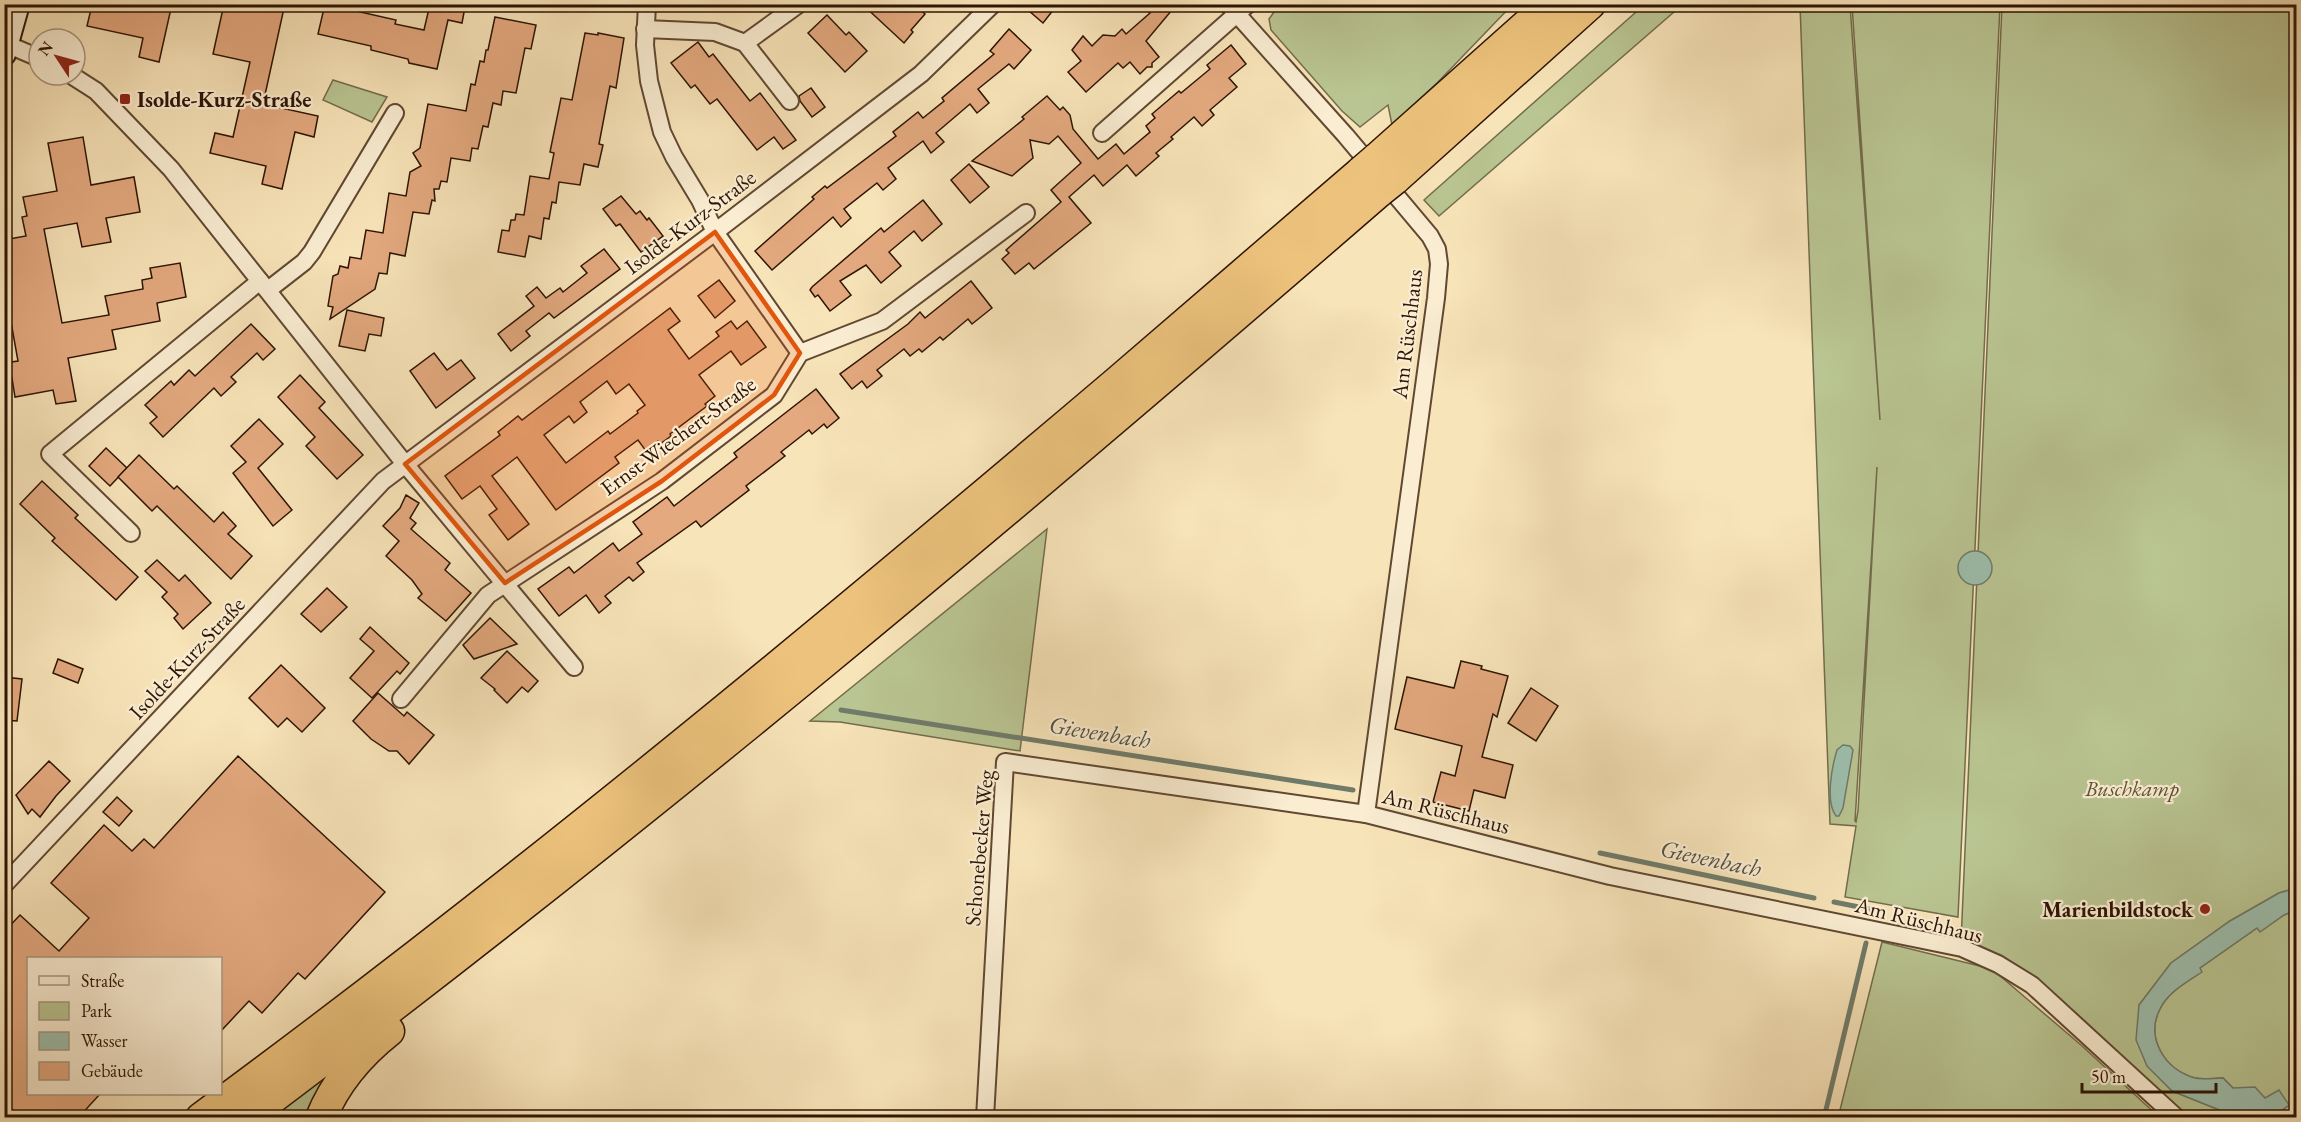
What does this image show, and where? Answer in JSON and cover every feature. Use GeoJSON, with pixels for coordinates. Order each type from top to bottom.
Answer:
{"type":"FeatureCollection","features":[{"type":"Feature","properties":{"kind":"highway"},"geometry":{"type":"LineString","coordinates":[[246,1118],[393,1007],[613,833],[981,532],[1378,175],[1550,4]]}},
{"type":"Feature","properties":{"kind":"highway"},"geometry":{"type":"LineString","coordinates":[[201,1118],[471,911],[747,690],[1119,381],[1590,4]]}},
{"type":"Feature","properties":{"kind":"highway"},"geometry":{"type":"LineString","coordinates":[[321,1118],[342,1079],[372,1046],[563,893],[613,833]]}},
{"type":"Feature","properties":{"kind":"main road"},"geometry":{"type":"LineString","coordinates":[[5,47],[18,4]]}},
{"type":"Feature","properties":{"kind":"street"},"geometry":{"type":"LineString","coordinates":[[647,4],[645,29],[650,81],[663,132],[715,232],[800,353],[882,321],[1026,213]]}},
{"type":"Feature","properties":{"kind":"street"},"geometry":{"type":"LineString","coordinates":[[745,43],[799,4]]}},
{"type":"Feature","properties":{"kind":"street","name":"Isolde-Kurz-Straße"},"geometry":{"type":"LineString","coordinates":[[4,885],[383,481],[921,74],[993,4]]}},
{"type":"Feature","properties":{"kind":"street","name":"Am Rüschhaus"},"geometry":{"type":"LineString","coordinates":[[1102,133],[1238,8],[1408,209],[1437,249],[1439,264],[1436,298],[1366,814],[1610,876],[1962,948],[1998,964],[2032,985],[2177,1118]]}},
{"type":"Feature","properties":{"kind":"street"},"geometry":{"type":"LineString","coordinates":[[645,29],[714,32],[745,43],[790,101]]}},
{"type":"Feature","properties":{"kind":"street"},"geometry":{"type":"LineString","coordinates":[[5,47],[27,54]]}},
{"type":"Feature","properties":{"kind":"street"},"geometry":{"type":"LineString","coordinates":[[87,85],[96,91],[153,149],[405,464],[574,667]]}},
{"type":"Feature","properties":{"kind":"street"},"geometry":{"type":"LineString","coordinates":[[131,533],[50,454],[264,285],[304,262],[395,113]]}},
{"type":"Feature","properties":{"kind":"street","name":"Ernst-Wiechert-Straße"},"geometry":{"type":"LineString","coordinates":[[401,699],[488,595],[662,481],[774,395],[800,353]]}},
{"type":"Feature","properties":{"kind":"street","name":"Schonebecker Weg"},"geometry":{"type":"LineString","coordinates":[[985,1118],[1005,762],[1366,814]]}},
{"type":"Feature","properties":{"kind":"highlighted area"},"geometry":{"type":"Polygon","coordinates":[[[715,232],[800,353],[774,395],[662,481],[505,583],[405,464],[715,232]]]}},
{"type":"Feature","properties":{"kind":"green space"},"geometry":{"type":"Polygon","coordinates":[[[1279,5],[1512,5],[1438,82],[1392,125],[1388,105],[1360,127],[1342,111],[1271,30],[1269,19],[1279,5]]]}},
{"type":"Feature","properties":{"kind":"green space"},"geometry":{"type":"Polygon","coordinates":[[[1644,5],[1682,5],[1439,216],[1424,200],[1644,5]]]}},
{"type":"Feature","properties":{"kind":"green space"},"geometry":{"type":"Polygon","coordinates":[[[1800,5],[1850,5],[1880,420],[1852,5],[2000,5],[1958,917],[1845,897],[1856,826],[1830,824],[1800,5]],[[1877,467],[1856,822],[1858,811],[1877,467]]]}},
{"type":"Feature","properties":{"kind":"green space","name":"Buschkamp"},"geometry":{"type":"Polygon","coordinates":[[[2002,5],[2296,5],[2296,888],[2279,893],[2230,921],[2171,963],[2139,1005],[2172,1091],[2237,1117],[2170,1117],[2093,1034],[1961,942],[2002,5]]]}},
{"type":"Feature","properties":{"kind":"green space"},"geometry":{"type":"Polygon","coordinates":[[[333,80],[387,97],[372,122],[323,100],[333,80]]]}},
{"type":"Feature","properties":{"kind":"green space"},"geometry":{"type":"Polygon","coordinates":[[[1047,529],[1020,751],[840,722],[810,721],[1047,529]]]}},
{"type":"Feature","properties":{"kind":"green space"},"geometry":{"type":"Polygon","coordinates":[[[2296,910],[2296,1117],[2273,1117],[2289,1105],[2233,1088],[2223,1078],[2195,1078],[2175,1068],[2161,1051],[2157,1041],[2156,1020],[2168,997],[2201,972],[2200,968],[2257,928],[2260,931],[2296,910]]]}},
{"type":"Feature","properties":{"kind":"green space"},"geometry":{"type":"Polygon","coordinates":[[[1882,942],[1992,969],[2081,1045],[2159,1117],[1838,1118],[1882,942]]]}},
{"type":"Feature","properties":{"kind":"green space"},"geometry":{"type":"Polygon","coordinates":[[[342,1060],[313,1117],[265,1118],[342,1060]]]}},
{"type":"Feature","properties":{"kind":"green space"},"geometry":{"type":"Polygon","coordinates":[[[349,1110],[365,1111],[393,1117],[337,1118],[349,1110]]]}},
{"type":"Feature","properties":{"kind":"water"},"geometry":{"type":"Polygon","coordinates":[[[1975,551],[1987,556],[1992,568],[1987,580],[1975,585],[1963,580],[1958,568],[1963,556],[1975,551]]]}},
{"type":"Feature","properties":{"kind":"water"},"geometry":{"type":"Polygon","coordinates":[[[1843,745],[1850,746],[1853,750],[1843,808],[1839,816],[1836,816],[1831,802],[1830,784],[1837,750],[1843,745]]]}},
{"type":"Feature","properties":{"kind":"water"},"geometry":{"type":"Polygon","coordinates":[[[2296,888],[2296,910],[2284,915],[2260,932],[2257,928],[2200,968],[2202,972],[2178,988],[2163,1003],[2156,1020],[2155,1031],[2161,1051],[2167,1060],[2184,1074],[2198,1079],[2223,1078],[2233,1088],[2255,1087],[2265,1098],[2279,1090],[2289,1105],[2273,1117],[2237,1117],[2172,1091],[2147,1066],[2136,1040],[2139,1005],[2171,963],[2230,921],[2279,893],[2296,888]]]}},
{"type":"Feature","properties":{"kind":"building"},"geometry":{"type":"Polygon","coordinates":[[[117,4],[172,4],[159,62],[139,57],[143,38],[87,26],[92,5],[116,10],[117,4]]]}},
{"type":"Feature","properties":{"kind":"building"},"geometry":{"type":"Polygon","coordinates":[[[224,4],[266,4],[284,8],[263,104],[318,116],[314,137],[295,132],[282,189],[262,184],[266,166],[210,153],[215,133],[233,137],[250,62],[213,54],[224,4]]]}},
{"type":"Feature","properties":{"kind":"building"},"geometry":{"type":"Polygon","coordinates":[[[325,4],[396,20],[395,24],[424,30],[430,4],[454,4],[465,7],[462,23],[448,20],[437,69],[409,63],[408,59],[371,50],[371,46],[318,34],[325,4]]]}},
{"type":"Feature","properties":{"kind":"building"},"geometry":{"type":"Polygon","coordinates":[[[862,4],[914,4],[925,14],[911,30],[913,32],[904,43],[862,4]]]}},
{"type":"Feature","properties":{"kind":"building"},"geometry":{"type":"Polygon","coordinates":[[[1021,4],[1058,4],[1043,23],[1021,4]]]}},
{"type":"Feature","properties":{"kind":"building"},"geometry":{"type":"Polygon","coordinates":[[[1139,4],[1177,4],[1146,41],[1159,57],[1152,63],[1152,67],[1147,67],[1140,74],[1130,62],[1123,68],[1118,63],[1086,92],[1068,72],[1081,61],[1072,50],[1083,36],[1092,46],[1103,35],[1115,36],[1122,29],[1126,34],[1150,13],[1139,4]]]}},
{"type":"Feature","properties":{"kind":"building"},"geometry":{"type":"Polygon","coordinates":[[[827,15],[846,35],[849,32],[867,51],[845,72],[808,33],[827,15]]]}},
{"type":"Feature","properties":{"kind":"building"},"geometry":{"type":"Polygon","coordinates":[[[495,17],[536,25],[531,49],[525,48],[516,93],[503,91],[501,105],[493,103],[488,127],[483,126],[478,149],[472,148],[470,161],[451,158],[447,182],[441,181],[439,189],[434,189],[435,201],[432,200],[429,214],[413,212],[405,256],[390,253],[387,274],[379,273],[375,289],[330,319],[333,307],[328,306],[333,276],[338,274],[340,266],[348,268],[350,257],[361,259],[366,230],[383,233],[389,193],[406,196],[410,172],[421,166],[413,153],[420,148],[428,104],[466,111],[471,84],[475,85],[480,61],[484,62],[495,17]]]}},
{"type":"Feature","properties":{"kind":"building"},"geometry":{"type":"Polygon","coordinates":[[[1009,29],[1031,50],[1014,69],[1009,64],[978,89],[989,103],[977,113],[970,104],[936,133],[944,142],[931,153],[923,141],[888,168],[896,179],[883,190],[877,183],[844,209],[851,218],[841,227],[833,217],[772,270],[755,251],[814,199],[812,197],[896,136],[893,132],[918,112],[923,118],[944,101],[942,98],[994,54],[990,51],[1009,29]]]}},
{"type":"Feature","properties":{"kind":"building"},"geometry":{"type":"Polygon","coordinates":[[[585,33],[624,38],[616,88],[610,86],[599,144],[603,145],[598,167],[584,164],[580,185],[559,182],[556,203],[552,202],[549,219],[544,218],[541,239],[529,236],[525,257],[498,252],[502,230],[509,231],[511,220],[515,220],[516,214],[524,215],[530,176],[549,179],[554,153],[550,152],[561,98],[572,100],[585,33]]]}},
{"type":"Feature","properties":{"kind":"building"},"geometry":{"type":"Polygon","coordinates":[[[698,42],[709,57],[713,54],[750,101],[760,93],[796,140],[783,149],[774,137],[757,150],[717,99],[710,104],[695,85],[691,88],[671,63],[698,42]]]}},
{"type":"Feature","properties":{"kind":"building"},"geometry":{"type":"Polygon","coordinates":[[[1231,45],[1246,64],[1229,78],[1237,87],[1210,110],[1214,115],[1202,126],[1194,117],[1156,153],[1159,156],[1136,176],[1127,165],[1103,186],[1094,175],[1069,197],[1091,223],[1034,269],[1029,263],[1015,274],[1002,259],[1009,253],[1006,250],[1061,202],[1051,190],[1081,163],[1058,136],[1049,144],[1030,140],[1033,158],[1012,176],[972,161],[1024,119],[1022,117],[1047,96],[1060,110],[1063,107],[1070,115],[1073,129],[1098,159],[1116,144],[1124,154],[1150,132],[1146,126],[1155,118],[1152,114],[1210,69],[1207,65],[1231,45]]]}},
{"type":"Feature","properties":{"kind":"building"},"geometry":{"type":"Polygon","coordinates":[[[811,88],[825,107],[812,117],[799,96],[811,88]]]}},
{"type":"Feature","properties":{"kind":"building"},"geometry":{"type":"Polygon","coordinates":[[[83,137],[91,185],[134,177],[140,212],[106,218],[111,242],[82,247],[77,223],[44,229],[62,323],[109,315],[105,296],[143,289],[142,280],[152,278],[150,268],[180,263],[186,297],[157,303],[160,321],[112,330],[116,349],[68,358],[76,401],[56,404],[53,390],[15,397],[12,378],[6,379],[4,363],[18,361],[4,283],[4,240],[26,236],[22,217],[27,216],[23,197],[57,191],[48,143],[83,137]]]}},
{"type":"Feature","properties":{"kind":"building"},"geometry":{"type":"Polygon","coordinates":[[[969,164],[989,187],[970,203],[951,180],[969,164]]]}},
{"type":"Feature","properties":{"kind":"building"},"geometry":{"type":"Polygon","coordinates":[[[621,196],[636,214],[640,211],[647,220],[649,218],[663,236],[641,252],[620,224],[616,226],[603,209],[621,196]]]}},
{"type":"Feature","properties":{"kind":"building"},"geometry":{"type":"Polygon","coordinates":[[[923,200],[942,224],[922,241],[914,231],[889,252],[901,266],[881,283],[866,265],[840,281],[851,295],[830,311],[818,295],[815,297],[810,290],[812,287],[881,228],[884,232],[923,200]]]}},
{"type":"Feature","properties":{"kind":"building"},"geometry":{"type":"Polygon","coordinates":[[[604,249],[620,269],[554,318],[549,313],[526,331],[530,336],[511,351],[498,334],[534,306],[526,296],[537,287],[546,298],[560,288],[563,292],[587,273],[581,266],[604,249]]]}},
{"type":"Feature","properties":{"kind":"building"},"geometry":{"type":"Polygon","coordinates":[[[719,280],[735,301],[715,318],[698,296],[719,280]]]}},
{"type":"Feature","properties":{"kind":"building"},"geometry":{"type":"Polygon","coordinates":[[[971,281],[992,308],[972,324],[968,319],[943,340],[940,337],[922,352],[919,349],[910,356],[904,349],[877,370],[882,376],[867,388],[862,381],[852,389],[840,374],[908,324],[920,312],[925,318],[971,281]]]}},
{"type":"Feature","properties":{"kind":"building"},"geometry":{"type":"Polygon","coordinates":[[[670,308],[680,321],[668,330],[689,359],[719,336],[716,332],[731,321],[737,329],[747,321],[766,347],[741,365],[731,351],[699,375],[715,396],[705,404],[707,406],[670,434],[671,436],[660,444],[658,441],[646,451],[638,440],[615,457],[619,463],[556,510],[517,457],[492,476],[529,524],[508,540],[489,515],[497,509],[480,486],[462,499],[445,476],[500,435],[498,432],[518,416],[522,420],[670,308]],[[607,381],[580,402],[587,412],[574,423],[569,416],[544,435],[566,463],[608,431],[610,434],[645,405],[629,384],[616,394],[607,381]]]}},
{"type":"Feature","properties":{"kind":"building"},"geometry":{"type":"Polygon","coordinates":[[[347,310],[384,318],[381,336],[369,334],[365,351],[339,346],[347,310]]]}},
{"type":"Feature","properties":{"kind":"building"},"geometry":{"type":"Polygon","coordinates":[[[251,324],[275,349],[263,360],[257,353],[231,377],[236,382],[221,396],[214,388],[163,437],[150,423],[157,417],[145,405],[171,381],[174,385],[189,370],[195,376],[251,324]]]}},
{"type":"Feature","properties":{"kind":"building"},"geometry":{"type":"Polygon","coordinates":[[[434,353],[447,370],[461,360],[475,378],[436,408],[410,371],[434,353]]]}},
{"type":"Feature","properties":{"kind":"building"},"geometry":{"type":"Polygon","coordinates":[[[300,375],[325,402],[319,408],[363,455],[337,479],[306,446],[315,437],[278,397],[300,375]]]}},
{"type":"Feature","properties":{"kind":"building"},"geometry":{"type":"Polygon","coordinates":[[[816,389],[839,418],[827,428],[824,424],[812,434],[809,430],[781,452],[785,456],[746,486],[749,490],[701,527],[696,521],[637,563],[644,572],[633,581],[629,577],[605,596],[611,603],[599,613],[586,595],[559,616],[538,589],[569,567],[574,573],[613,543],[619,551],[642,534],[633,522],[667,497],[674,506],[737,457],[734,453],[816,389]]]}},
{"type":"Feature","properties":{"kind":"building"},"geometry":{"type":"Polygon","coordinates":[[[259,419],[283,444],[258,468],[292,510],[273,526],[233,473],[246,462],[231,446],[259,419]]]}},
{"type":"Feature","properties":{"kind":"building"},"geometry":{"type":"Polygon","coordinates":[[[106,448],[127,468],[110,486],[89,466],[106,448]]]}},
{"type":"Feature","properties":{"kind":"building"},"geometry":{"type":"Polygon","coordinates":[[[139,455],[174,489],[177,486],[214,522],[223,512],[236,526],[228,534],[252,556],[231,579],[157,506],[152,511],[118,477],[139,455]]]}},
{"type":"Feature","properties":{"kind":"building"},"geometry":{"type":"Polygon","coordinates":[[[42,481],[78,515],[75,518],[138,577],[116,600],[52,541],[55,538],[20,504],[42,481]]]}},
{"type":"Feature","properties":{"kind":"building"},"geometry":{"type":"Polygon","coordinates":[[[406,495],[419,503],[410,518],[416,523],[411,529],[450,563],[445,570],[471,593],[446,621],[418,598],[422,594],[412,580],[386,556],[399,541],[383,526],[400,508],[406,495]]]}},
{"type":"Feature","properties":{"kind":"building"},"geometry":{"type":"Polygon","coordinates":[[[157,560],[179,581],[185,575],[211,603],[183,629],[174,618],[178,614],[162,597],[167,592],[145,571],[157,560]]]}},
{"type":"Feature","properties":{"kind":"building"},"geometry":{"type":"Polygon","coordinates":[[[327,588],[347,607],[321,632],[301,614],[327,588]]]}},
{"type":"Feature","properties":{"kind":"building"},"geometry":{"type":"Polygon","coordinates":[[[490,618],[517,644],[474,659],[463,645],[490,618]]]}},
{"type":"Feature","properties":{"kind":"building"},"geometry":{"type":"Polygon","coordinates":[[[370,627],[409,663],[400,674],[397,671],[372,698],[350,678],[374,651],[360,639],[370,627]]]}},
{"type":"Feature","properties":{"kind":"building"},"geometry":{"type":"Polygon","coordinates":[[[507,651],[538,681],[528,692],[522,687],[507,703],[481,678],[507,651]]]}},
{"type":"Feature","properties":{"kind":"building"},"geometry":{"type":"Polygon","coordinates":[[[58,659],[83,669],[78,683],[53,673],[58,659]]]}},
{"type":"Feature","properties":{"kind":"building"},"geometry":{"type":"Polygon","coordinates":[[[1461,661],[1508,676],[1497,717],[1493,714],[1482,757],[1513,765],[1505,798],[1474,790],[1469,811],[1433,802],[1441,772],[1455,776],[1462,746],[1395,729],[1407,677],[1454,688],[1461,661]]]}},
{"type":"Feature","properties":{"kind":"building"},"geometry":{"type":"Polygon","coordinates":[[[281,665],[325,708],[302,732],[287,718],[278,727],[249,698],[281,665]]]}},
{"type":"Feature","properties":{"kind":"building"},"geometry":{"type":"Polygon","coordinates":[[[4,677],[22,679],[17,721],[4,720],[4,677]]]}},
{"type":"Feature","properties":{"kind":"building"},"geometry":{"type":"Polygon","coordinates":[[[1531,688],[1558,706],[1536,741],[1508,723],[1531,688]]]}},
{"type":"Feature","properties":{"kind":"building"},"geometry":{"type":"Polygon","coordinates":[[[378,693],[404,716],[407,712],[434,735],[409,764],[397,751],[389,751],[371,739],[353,721],[378,693]]]}},
{"type":"Feature","properties":{"kind":"building"},"geometry":{"type":"Polygon","coordinates":[[[238,756],[385,892],[305,979],[298,973],[262,1013],[249,1001],[222,1030],[222,957],[27,957],[27,1095],[99,1095],[78,1118],[22,1118],[4,1102],[4,932],[20,915],[59,951],[89,918],[51,883],[104,825],[132,851],[144,839],[154,848],[238,756]]]}},
{"type":"Feature","properties":{"kind":"building"},"geometry":{"type":"Polygon","coordinates":[[[49,761],[70,781],[40,817],[32,809],[28,814],[16,795],[49,761]]]}},
{"type":"Feature","properties":{"kind":"building"},"geometry":{"type":"Polygon","coordinates":[[[117,797],[132,811],[119,826],[103,812],[117,797]]]}},
{"type":"Feature","properties":{"kind":"waterway","name":"Gievenbach"},"geometry":{"type":"LineString","coordinates":[[841,710],[1353,790]]}},
{"type":"Feature","properties":{"kind":"waterway","name":"Gievenbach"},"geometry":{"type":"LineString","coordinates":[[1600,853],[1814,898]]}},
{"type":"Feature","properties":{"kind":"waterway","name":"Gievenbach"},"geometry":{"type":"LineString","coordinates":[[1834,902],[1874,910],[1872,915]]}},
{"type":"Feature","properties":{"kind":"waterway","name":"Gievenbach"},"geometry":{"type":"LineString","coordinates":[[1824,1118],[1866,943]]}},
{"type":"Feature","properties":{"kind":"place","name":"Isolde-Kurz-Straße"},"geometry":{"type":"Point","coordinates":[125,99]}},
{"type":"Feature","properties":{"kind":"place","name":"Marienbildstock"},"geometry":{"type":"Point","coordinates":[2205,909]}}]}
